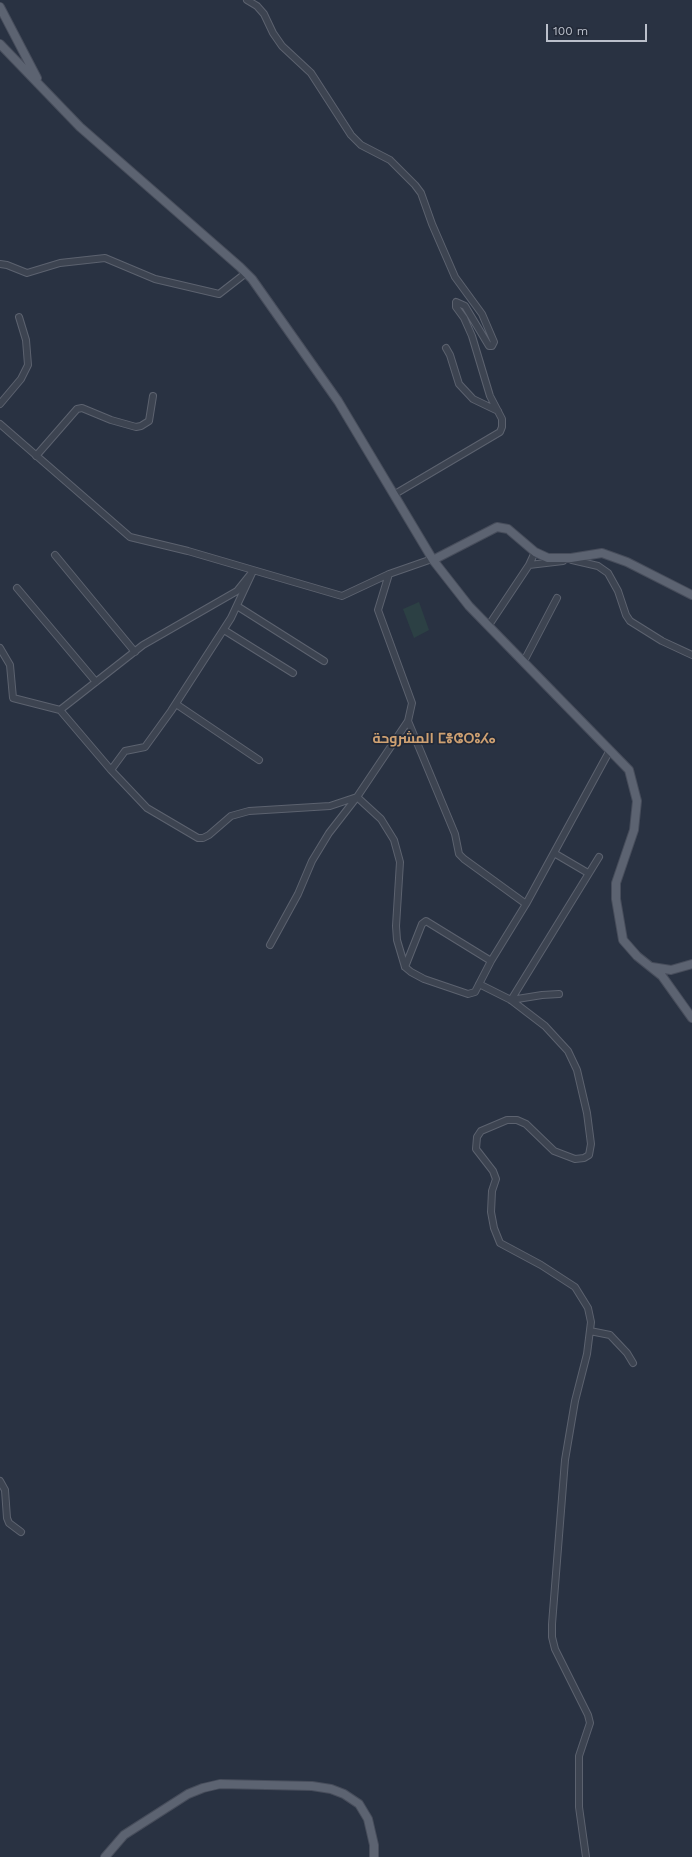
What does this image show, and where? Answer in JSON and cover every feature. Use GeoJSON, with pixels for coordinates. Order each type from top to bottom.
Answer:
{"type":"FeatureCollection","features":[{"type":"Feature","properties":{"kind":"main road"},"geometry":{"type":"LineString","coordinates":[[0,7],[41,85]]}},
{"type":"Feature","properties":{"kind":"main road"},"geometry":{"type":"LineString","coordinates":[[0,44],[80,127],[246,273],[259,288],[338,401],[395,494],[432,560],[469,606],[630,770],[637,801],[634,830],[616,883],[616,899],[623,940],[636,956],[662,976],[692,1018]]}},
{"type":"Feature","properties":{"kind":"main road"},"geometry":{"type":"LineString","coordinates":[[432,560],[497,527],[508,529],[535,552],[548,558],[571,558],[602,553],[628,562],[692,595]]}},
{"type":"Feature","properties":{"kind":"main road"},"geometry":{"type":"LineString","coordinates":[[650,967],[671,970],[692,964]]}},
{"type":"Feature","properties":{"kind":"main road"},"geometry":{"type":"LineString","coordinates":[[105,1857],[124,1835],[188,1794],[203,1788],[220,1784],[312,1786],[331,1789],[344,1794],[359,1804],[368,1819],[374,1844],[374,1857]]}},
{"type":"Feature","properties":{"kind":"street"},"geometry":{"type":"LineString","coordinates":[[247,0],[264,14],[273,33],[282,46],[311,73],[352,135],[361,145],[390,160],[410,179],[421,193],[432,224],[452,271],[482,314],[494,342],[492,346],[489,346],[465,306],[456,302],[456,308],[464,318],[472,336],[490,396],[502,419],[500,432],[395,494]]}},
{"type":"Feature","properties":{"kind":"street"},"geometry":{"type":"LineString","coordinates":[[0,264],[7,265],[27,273],[60,263],[105,258],[155,279],[219,294],[246,273]]}},
{"type":"Feature","properties":{"kind":"street"},"geometry":{"type":"LineString","coordinates":[[0,404],[21,379],[28,365],[26,340],[19,317]]}},
{"type":"Feature","properties":{"kind":"street"},"geometry":{"type":"LineString","coordinates":[[446,348],[450,355],[459,384],[473,399],[498,412]]}},
{"type":"Feature","properties":{"kind":"street"},"geometry":{"type":"LineString","coordinates":[[36,456],[77,409],[82,408],[111,420],[136,427],[141,426],[148,421],[153,396]]}},
{"type":"Feature","properties":{"kind":"street"},"geometry":{"type":"LineString","coordinates":[[0,424],[130,537],[188,551],[342,596],[389,574],[432,560]]}},
{"type":"Feature","properties":{"kind":"street"},"geometry":{"type":"LineString","coordinates":[[489,625],[529,565],[535,552]]}},
{"type":"Feature","properties":{"kind":"street"},"geometry":{"type":"LineString","coordinates":[[55,555],[135,652]]}},
{"type":"Feature","properties":{"kind":"street"},"geometry":{"type":"LineString","coordinates":[[529,565],[574,560],[598,566],[608,574],[618,591],[626,615],[630,621],[662,641],[692,655]]}},
{"type":"Feature","properties":{"kind":"street"},"geometry":{"type":"LineString","coordinates":[[111,770],[125,751],[145,748],[176,704],[224,630],[237,606],[253,570]]}},
{"type":"Feature","properties":{"kind":"street"},"geometry":{"type":"LineString","coordinates":[[60,710],[135,652],[238,591],[253,570]]}},
{"type":"Feature","properties":{"kind":"street"},"geometry":{"type":"LineString","coordinates":[[270,945],[298,894],[312,861],[329,833],[357,797],[408,721],[412,703],[378,610],[389,574]]}},
{"type":"Feature","properties":{"kind":"street"},"geometry":{"type":"LineString","coordinates":[[17,588],[96,682]]}},
{"type":"Feature","properties":{"kind":"street"},"geometry":{"type":"LineString","coordinates":[[524,661],[557,598]]}},
{"type":"Feature","properties":{"kind":"street"},"geometry":{"type":"LineString","coordinates":[[237,606],[324,661]]}},
{"type":"Feature","properties":{"kind":"street"},"geometry":{"type":"LineString","coordinates":[[224,630],[293,673]]}},
{"type":"Feature","properties":{"kind":"street"},"geometry":{"type":"LineString","coordinates":[[0,648],[10,665],[13,698],[60,710],[111,770],[147,808],[198,838],[203,838],[209,835],[231,816],[249,810],[330,806],[357,797]]}},
{"type":"Feature","properties":{"kind":"street"},"geometry":{"type":"LineString","coordinates":[[176,704],[259,760]]}},
{"type":"Feature","properties":{"kind":"street"},"geometry":{"type":"LineString","coordinates":[[408,721],[456,834],[460,854],[464,859],[526,904]]}},
{"type":"Feature","properties":{"kind":"street"},"geometry":{"type":"LineString","coordinates":[[357,797],[382,819],[394,840],[400,862],[396,926],[397,940],[405,967],[424,979],[468,994],[475,992],[491,961],[526,904],[610,750]]}},
{"type":"Feature","properties":{"kind":"street"},"geometry":{"type":"LineString","coordinates":[[554,853],[588,873]]}},
{"type":"Feature","properties":{"kind":"street"},"geometry":{"type":"LineString","coordinates":[[511,1000],[599,856]]}},
{"type":"Feature","properties":{"kind":"street"},"geometry":{"type":"LineString","coordinates":[[405,967],[422,924],[426,922],[491,961]]}},
{"type":"Feature","properties":{"kind":"street"},"geometry":{"type":"LineString","coordinates":[[479,984],[511,1000],[545,1026],[568,1051],[577,1070],[587,1113],[592,1144],[589,1155],[584,1158],[575,1159],[554,1151],[526,1124],[517,1120],[507,1120],[481,1131],[477,1137],[476,1149],[496,1179],[492,1191],[491,1212],[494,1228],[500,1243],[541,1265],[575,1287],[588,1308],[591,1322],[565,1460],[552,1624],[552,1637],[555,1649],[588,1715],[590,1723],[580,1756],[579,1765],[579,1807],[586,1857]]}},
{"type":"Feature","properties":{"kind":"street"},"geometry":{"type":"LineString","coordinates":[[511,1000],[559,994]]}},
{"type":"Feature","properties":{"kind":"street"},"geometry":{"type":"LineString","coordinates":[[590,1331],[610,1335],[627,1353],[633,1363]]}},
{"type":"Feature","properties":{"kind":"street"},"geometry":{"type":"LineString","coordinates":[[0,1481],[5,1490],[6,1518],[8,1523],[21,1532]]}},
{"type":"Feature","properties":{"kind":"green space"},"geometry":{"type":"Polygon","coordinates":[[[419,602],[429,630],[414,638],[403,609],[419,602]]]}},
{"type":"Feature","properties":{"kind":"district","name":"المشروحة ⵎⴻⵛⵔⵓⵃⴰ"},"geometry":{"type":"Point","coordinates":[434,739]}}]}
